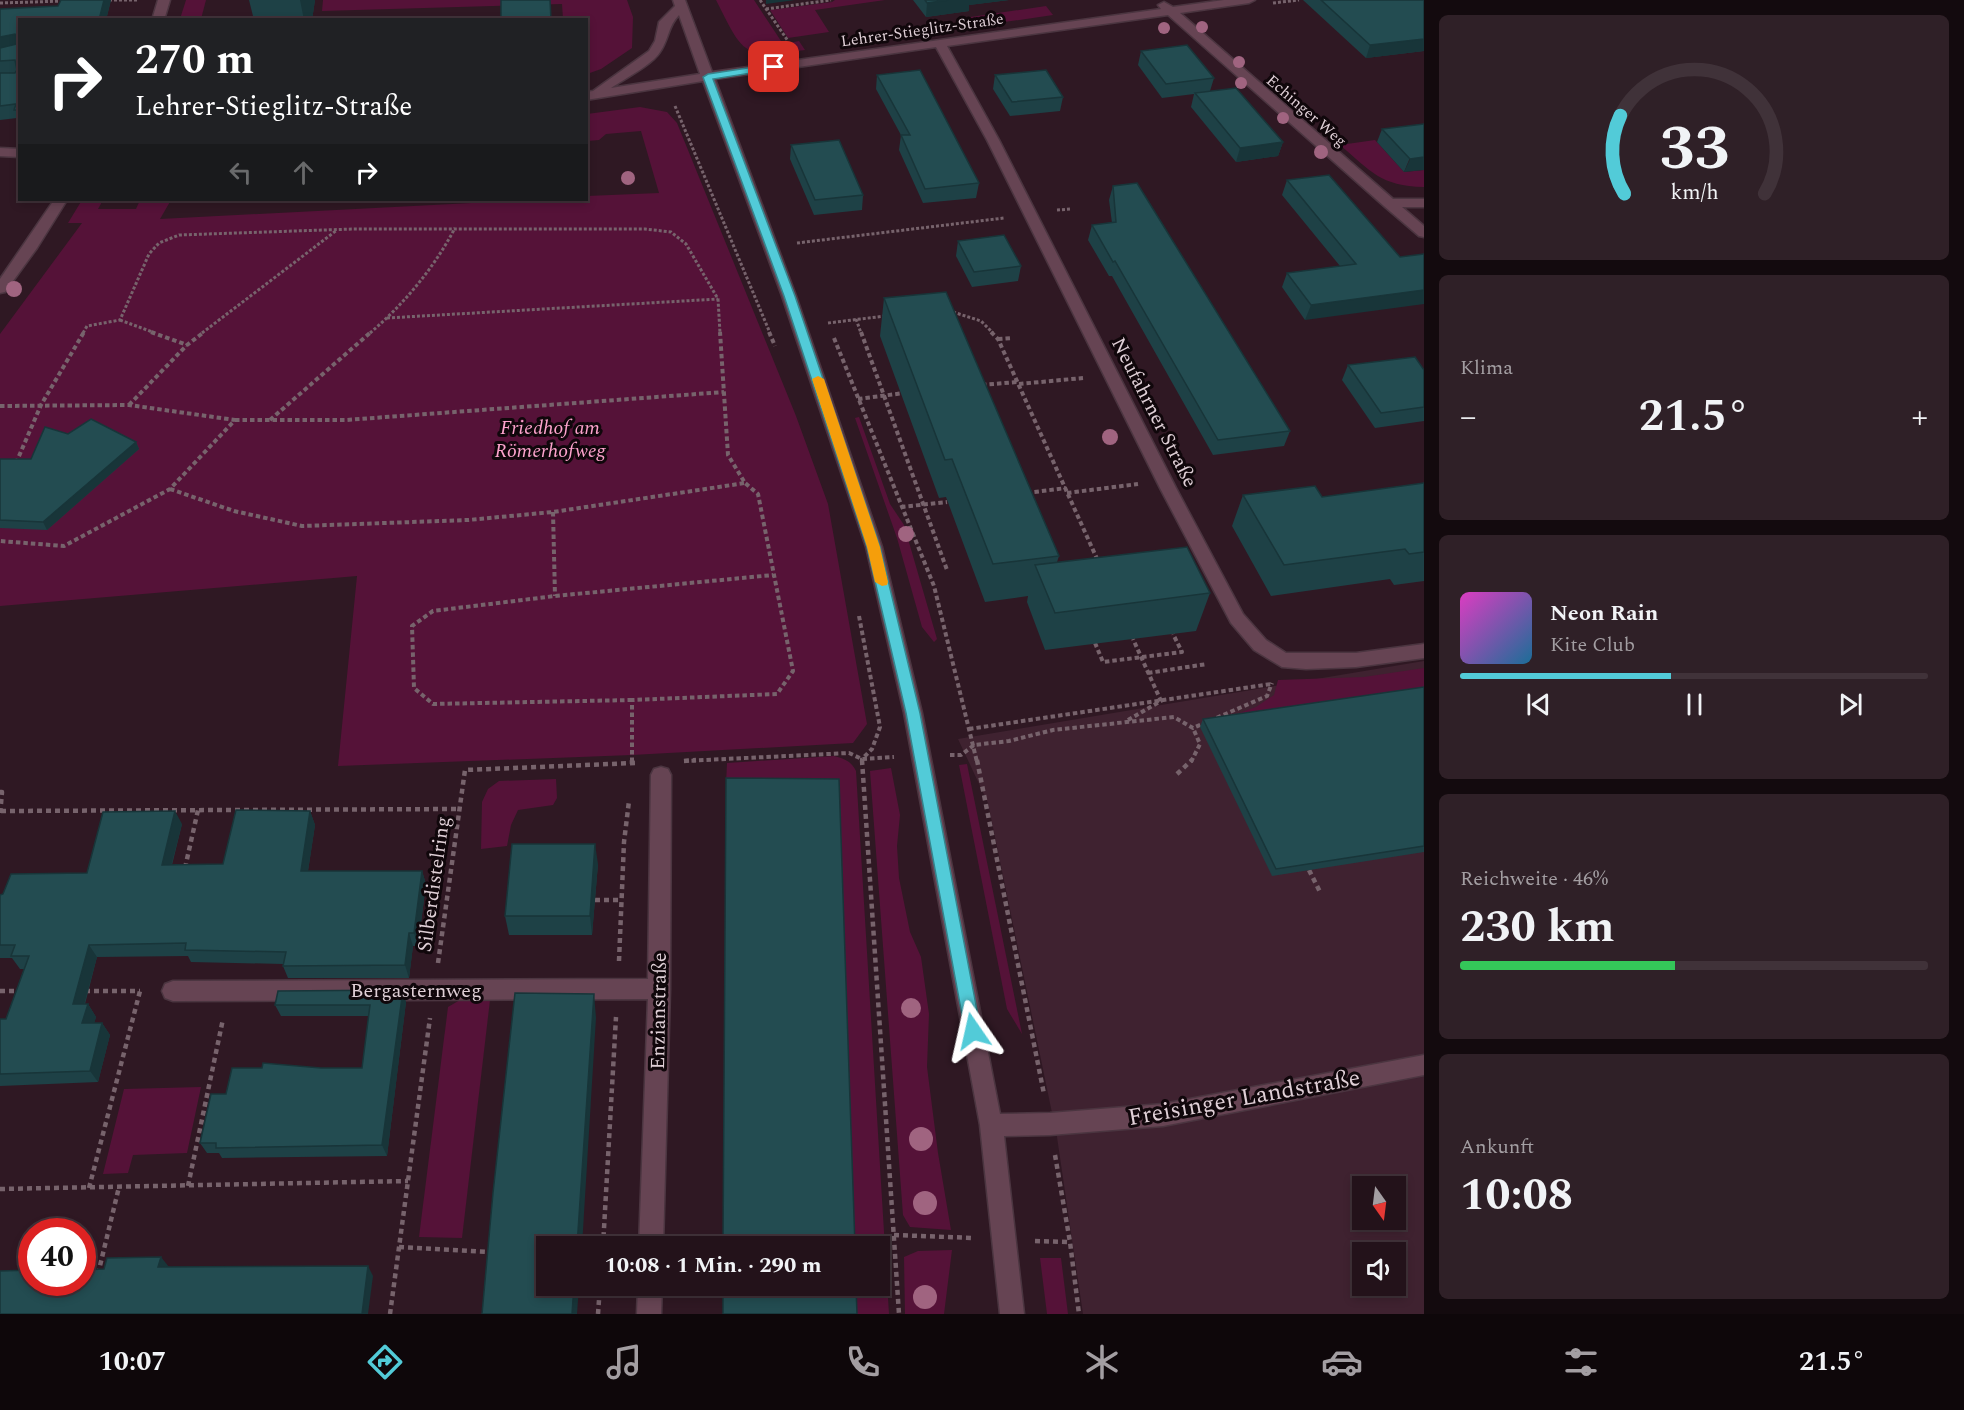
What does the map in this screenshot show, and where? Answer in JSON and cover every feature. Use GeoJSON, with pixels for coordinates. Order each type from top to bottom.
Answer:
{"type":"FeatureCollection","features":[{"type":"Feature","properties":{"kind":"street"},"geometry":{"type":"LineString","coordinates":[[159,18],[164,0]]}},
{"type":"Feature","properties":{"kind":"street","name":"Echinger Weg"},"geometry":{"type":"LineString","coordinates":[[1159,0],[1424,233]]}},
{"type":"Feature","properties":{"kind":"street","name":"Lehrer-Stieglitz-Straße"},"geometry":{"type":"LineString","coordinates":[[589,96],[1249,0]]}},
{"type":"Feature","properties":{"kind":"street"},"geometry":{"type":"LineString","coordinates":[[589,96],[654,53],[661,41],[665,22],[680,4],[789,296],[874,547],[921,756],[991,1125],[1012,1314]]}},
{"type":"Feature","properties":{"kind":"street","name":"Neufahrner Straße"},"geometry":{"type":"LineString","coordinates":[[940,44],[993,140],[1217,583],[1237,618],[1260,645],[1282,660]]}},
{"type":"Feature","properties":{"kind":"street"},"geometry":{"type":"LineString","coordinates":[[0,152],[18,153]]}},
{"type":"Feature","properties":{"kind":"street"},"geometry":{"type":"LineString","coordinates":[[0,289],[30,248],[59,201]]}},
{"type":"Feature","properties":{"kind":"street"},"geometry":{"type":"LineString","coordinates":[[1389,203],[1424,203]]}},
{"type":"Feature","properties":{"kind":"street"},"geometry":{"type":"LineString","coordinates":[[1282,660],[1306,662],[1356,660],[1424,651]]}},
{"type":"Feature","properties":{"kind":"street","name":"Enzianstraße"},"geometry":{"type":"LineString","coordinates":[[651,1236],[667,768]]}},
{"type":"Feature","properties":{"kind":"street","name":"Bergasternweg"},"geometry":{"type":"LineString","coordinates":[[173,991],[659,989]]}},
{"type":"Feature","properties":{"kind":"street","name":"Freisinger Landstraße"},"geometry":{"type":"LineString","coordinates":[[991,1125],[1050,1124],[1163,1115],[1424,1065]]}},
{"type":"Feature","properties":{"kind":"street"},"geometry":{"type":"LineString","coordinates":[[648,1314],[649,1296]]}},
{"type":"Feature","properties":{"kind":"path"},"geometry":{"type":"LineString","coordinates":[[107,0],[142,0]]}},
{"type":"Feature","properties":{"kind":"path"},"geometry":{"type":"LineString","coordinates":[[760,0],[786,41]]}},
{"type":"Feature","properties":{"kind":"path"},"geometry":{"type":"LineString","coordinates":[[766,9],[831,0]]}},
{"type":"Feature","properties":{"kind":"path"},"geometry":{"type":"LineString","coordinates":[[0,3],[73,1]]}},
{"type":"Feature","properties":{"kind":"path"},"geometry":{"type":"LineString","coordinates":[[675,106],[779,355]]}},
{"type":"Feature","properties":{"kind":"path"},"geometry":{"type":"LineString","coordinates":[[800,253],[796,243],[1006,218]]}},
{"type":"Feature","properties":{"kind":"path"},"geometry":{"type":"LineString","coordinates":[[269,421],[387,318],[440,257],[455,228]]}},
{"type":"Feature","properties":{"kind":"path"},"geometry":{"type":"LineString","coordinates":[[120,320],[147,258],[155,246],[179,235],[338,229],[455,228],[671,232],[686,244],[718,299],[728,455],[745,483],[758,494],[793,671],[777,694],[433,704],[414,688],[412,626],[433,611],[555,596],[773,575]]}},
{"type":"Feature","properties":{"kind":"path"},"geometry":{"type":"LineString","coordinates":[[129,405],[187,345],[338,229]]}},
{"type":"Feature","properties":{"kind":"path"},"geometry":{"type":"LineString","coordinates":[[387,318],[718,299]]}},
{"type":"Feature","properties":{"kind":"path"},"geometry":{"type":"LineString","coordinates":[[944,312],[953,312],[981,321],[998,339],[1101,567]]}},
{"type":"Feature","properties":{"kind":"path"},"geometry":{"type":"LineString","coordinates":[[824,313],[934,586],[974,745],[1050,1124],[1070,1242],[1079,1314]]}},
{"type":"Feature","properties":{"kind":"path"},"geometry":{"type":"LineString","coordinates":[[828,323],[886,316]]}},
{"type":"Feature","properties":{"kind":"path"},"geometry":{"type":"LineString","coordinates":[[15,466],[41,405],[87,326],[120,320],[187,345]]}},
{"type":"Feature","properties":{"kind":"path"},"geometry":{"type":"LineString","coordinates":[[856,320],[947,570]]}},
{"type":"Feature","properties":{"kind":"path"},"geometry":{"type":"LineString","coordinates":[[998,339],[1012,338]]}},
{"type":"Feature","properties":{"kind":"path"},"geometry":{"type":"LineString","coordinates":[[975,386],[1085,377]]}},
{"type":"Feature","properties":{"kind":"path"},"geometry":{"type":"LineString","coordinates":[[0,406],[129,405],[235,420],[346,420],[724,392]]}},
{"type":"Feature","properties":{"kind":"path"},"geometry":{"type":"LineString","coordinates":[[858,399],[908,393]]}},
{"type":"Feature","properties":{"kind":"path"},"geometry":{"type":"LineString","coordinates":[[0,541],[64,546],[171,489],[235,420]]}},
{"type":"Feature","properties":{"kind":"path"},"geometry":{"type":"LineString","coordinates":[[171,489],[234,512],[302,526],[468,520],[554,512],[745,483]]}},
{"type":"Feature","properties":{"kind":"path"},"geometry":{"type":"LineString","coordinates":[[1020,494],[1140,484]]}},
{"type":"Feature","properties":{"kind":"path"},"geometry":{"type":"LineString","coordinates":[[901,507],[947,502]]}},
{"type":"Feature","properties":{"kind":"path"},"geometry":{"type":"LineString","coordinates":[[554,512],[555,596]]}},
{"type":"Feature","properties":{"kind":"path"},"geometry":{"type":"LineString","coordinates":[[1097,559],[1108,558]]}},
{"type":"Feature","properties":{"kind":"path"},"geometry":{"type":"LineString","coordinates":[[859,615],[880,727],[872,749],[862,759],[899,1314]]}},
{"type":"Feature","properties":{"kind":"path"},"geometry":{"type":"LineString","coordinates":[[1095,644],[1103,662],[1182,652],[1173,634]]}},
{"type":"Feature","properties":{"kind":"path"},"geometry":{"type":"LineString","coordinates":[[1133,639],[1161,700]]}},
{"type":"Feature","properties":{"kind":"path"},"geometry":{"type":"LineString","coordinates":[[1193,728],[1210,718],[1240,709],[1267,696],[1282,660]]}},
{"type":"Feature","properties":{"kind":"path"},"geometry":{"type":"LineString","coordinates":[[1148,673],[1207,664]]}},
{"type":"Feature","properties":{"kind":"path"},"geometry":{"type":"LineString","coordinates":[[969,729],[1272,684]]}},
{"type":"Feature","properties":{"kind":"path"},"geometry":{"type":"LineString","coordinates":[[632,700],[632,755]]}},
{"type":"Feature","properties":{"kind":"path"},"geometry":{"type":"LineString","coordinates":[[1125,722],[1161,700]]}},
{"type":"Feature","properties":{"kind":"path"},"geometry":{"type":"LineString","coordinates":[[667,768],[849,753],[862,759],[961,754],[974,745],[1009,741],[1053,730],[1174,717],[1193,728],[1200,744],[1190,764],[1177,774]]}},
{"type":"Feature","properties":{"kind":"path"},"geometry":{"type":"LineString","coordinates":[[459,809],[465,770],[642,763]]}},
{"type":"Feature","properties":{"kind":"path"},"geometry":{"type":"LineString","coordinates":[[0,792],[2,792],[1,813]]}},
{"type":"Feature","properties":{"kind":"path","name":"Silberdistelring"},"geometry":{"type":"LineString","coordinates":[[1,813],[459,809],[390,1314]]}},
{"type":"Feature","properties":{"kind":"path"},"geometry":{"type":"LineString","coordinates":[[183,878],[198,810]]}},
{"type":"Feature","properties":{"kind":"path"},"geometry":{"type":"LineString","coordinates":[[1309,870],[1320,892]]}},
{"type":"Feature","properties":{"kind":"path"},"geometry":{"type":"LineString","coordinates":[[595,900],[622,900]]}},
{"type":"Feature","properties":{"kind":"path"},"geometry":{"type":"LineString","coordinates":[[188,1186],[230,990]]}},
{"type":"Feature","properties":{"kind":"path"},"geometry":{"type":"LineString","coordinates":[[0,991],[23,991]]}},
{"type":"Feature","properties":{"kind":"path"},"geometry":{"type":"LineString","coordinates":[[82,991],[173,991]]}},
{"type":"Feature","properties":{"kind":"path"},"geometry":{"type":"LineString","coordinates":[[89,1188],[140,991]]}},
{"type":"Feature","properties":{"kind":"path"},"geometry":{"type":"LineString","coordinates":[[0,1190],[408,1181]]}},
{"type":"Feature","properties":{"kind":"path"},"geometry":{"type":"LineString","coordinates":[[96,1279],[119,1187]]}},
{"type":"Feature","properties":{"kind":"path"},"geometry":{"type":"LineString","coordinates":[[399,1247],[501,1252]]}},
{"type":"Feature","properties":{"kind":"path"},"geometry":{"type":"LineString","coordinates":[[598,1314],[599,1296]]}},
{"type":"Feature","properties":{"kind":"shaded area"},"geometry":{"type":"Polygon","coordinates":[[[1424,661],[1424,1314],[1083,1314],[1057,1137],[988,803],[958,739],[1424,661]]]}},
{"type":"Feature","properties":{"kind":"green space"},"geometry":{"type":"Polygon","coordinates":[[[186,0],[206,0],[201,18],[180,18],[186,0]]]}},
{"type":"Feature","properties":{"kind":"green space"},"geometry":{"type":"Polygon","coordinates":[[[323,0],[627,0],[633,17],[632,48],[601,69],[588,74],[588,18],[563,18],[562,4],[322,11],[323,0]]]}},
{"type":"Feature","properties":{"kind":"green space"},"geometry":{"type":"Polygon","coordinates":[[[716,0],[754,0],[783,44],[799,41],[805,50],[768,54],[756,53],[747,49],[732,32],[716,0]]]}},
{"type":"Feature","properties":{"kind":"green space"},"geometry":{"type":"Polygon","coordinates":[[[835,0],[885,0],[815,10],[829,32],[788,38],[770,10],[832,2],[835,0]]]}},
{"type":"Feature","properties":{"kind":"green space"},"geometry":{"type":"Polygon","coordinates":[[[1046,6],[1053,15],[964,28],[957,19],[1046,6]]]}},
{"type":"Feature","properties":{"kind":"green space","name":"Friedhof am Römerhofweg"},"geometry":{"type":"Polygon","coordinates":[[[640,107],[667,112],[677,123],[796,416],[828,504],[867,724],[853,743],[632,755],[338,766],[357,576],[0,606],[0,334],[82,223],[68,223],[81,201],[102,201],[98,209],[136,209],[140,201],[170,201],[160,219],[508,201],[588,201],[588,196],[659,193],[641,131],[606,134],[599,140],[588,141],[588,114],[640,107]]]}},
{"type":"Feature","properties":{"kind":"green space"},"geometry":{"type":"Polygon","coordinates":[[[1375,140],[1404,172],[1424,170],[1424,187],[1397,184],[1386,180],[1340,145],[1375,140]]]}},
{"type":"Feature","properties":{"kind":"green space"},"geometry":{"type":"Polygon","coordinates":[[[859,417],[890,504],[904,525],[937,639],[934,642],[922,627],[897,538],[855,418],[859,417]]]}},
{"type":"Feature","properties":{"kind":"green space"},"geometry":{"type":"Polygon","coordinates":[[[1424,668],[1424,694],[1200,727],[1256,707],[1274,695],[1278,680],[1364,677],[1424,668]]]}},
{"type":"Feature","properties":{"kind":"green space"},"geometry":{"type":"Polygon","coordinates":[[[834,756],[847,761],[856,771],[884,1236],[851,1236],[726,785],[727,763],[834,756]]]}},
{"type":"Feature","properties":{"kind":"green space"},"geometry":{"type":"Polygon","coordinates":[[[967,764],[1022,1034],[1007,1009],[959,765],[967,764]]]}},
{"type":"Feature","properties":{"kind":"green space"},"geometry":{"type":"Polygon","coordinates":[[[891,768],[900,815],[897,846],[899,878],[910,932],[921,957],[929,1014],[927,1067],[951,1230],[910,1227],[903,1215],[870,771],[891,768]]]}},
{"type":"Feature","properties":{"kind":"green space"},"geometry":{"type":"Polygon","coordinates":[[[556,779],[557,798],[553,805],[518,810],[511,825],[507,846],[481,849],[482,802],[488,789],[499,781],[556,779]]]}},
{"type":"Feature","properties":{"kind":"green space"},"geometry":{"type":"Polygon","coordinates":[[[460,1000],[490,1000],[462,1238],[419,1237],[448,1007],[460,1000]]]}},
{"type":"Feature","properties":{"kind":"green space"},"geometry":{"type":"Polygon","coordinates":[[[201,1087],[187,1153],[133,1155],[128,1173],[103,1174],[124,1089],[201,1087]]]}},
{"type":"Feature","properties":{"kind":"green space"},"geometry":{"type":"Polygon","coordinates":[[[952,1250],[944,1314],[905,1314],[904,1257],[918,1251],[952,1250]]]}},
{"type":"Feature","properties":{"kind":"green space"},"geometry":{"type":"Polygon","coordinates":[[[1040,1258],[1061,1258],[1068,1314],[1047,1314],[1040,1258]]]}},
{"type":"Feature","properties":{"kind":"green space"},"geometry":{"type":"Polygon","coordinates":[[[855,1296],[888,1296],[889,1314],[856,1314],[855,1296]]]}},
{"type":"Feature","properties":{"kind":"building"},"geometry":{"type":"Polygon","coordinates":[[[61,0],[104,0],[100,18],[18,18],[18,110],[14,110],[16,104],[0,106],[0,73],[15,73],[17,70],[15,60],[0,61],[0,48],[17,44],[17,37],[15,34],[0,37],[0,9],[58,6],[61,0]]]}},
{"type":"Feature","properties":{"kind":"building"},"geometry":{"type":"Polygon","coordinates":[[[501,0],[550,0],[551,18],[501,18],[501,0]]]}},
{"type":"Feature","properties":{"kind":"building"},"geometry":{"type":"Polygon","coordinates":[[[925,0],[948,0],[927,3],[925,0]]]}},
{"type":"Feature","properties":{"kind":"building"},"geometry":{"type":"Polygon","coordinates":[[[1321,0],[1424,0],[1424,39],[1370,45],[1321,0]]]}},
{"type":"Feature","properties":{"kind":"building"},"geometry":{"type":"Polygon","coordinates":[[[1187,45],[1214,78],[1166,84],[1141,51],[1187,45]]]}},
{"type":"Feature","properties":{"kind":"building"},"geometry":{"type":"Polygon","coordinates":[[[920,70],[979,183],[925,189],[901,135],[910,135],[877,75],[920,70]]]}},
{"type":"Feature","properties":{"kind":"building"},"geometry":{"type":"Polygon","coordinates":[[[1046,70],[1063,97],[1012,102],[995,75],[1046,70]]]}},
{"type":"Feature","properties":{"kind":"building"},"geometry":{"type":"Polygon","coordinates":[[[1236,88],[1283,142],[1240,148],[1195,93],[1236,88]]]}},
{"type":"Feature","properties":{"kind":"building"},"geometry":{"type":"Polygon","coordinates":[[[1424,124],[1424,157],[1410,159],[1382,129],[1424,124]]]}},
{"type":"Feature","properties":{"kind":"building"},"geometry":{"type":"Polygon","coordinates":[[[839,140],[863,195],[815,200],[791,145],[839,140]]]}},
{"type":"Feature","properties":{"kind":"building"},"geometry":{"type":"Polygon","coordinates":[[[1329,175],[1400,257],[1424,254],[1424,290],[1311,305],[1287,273],[1356,264],[1287,180],[1329,175]]]}},
{"type":"Feature","properties":{"kind":"building"},"geometry":{"type":"Polygon","coordinates":[[[1137,183],[1290,431],[1218,440],[1092,225],[1116,222],[1113,186],[1137,183]]]}},
{"type":"Feature","properties":{"kind":"building"},"geometry":{"type":"Polygon","coordinates":[[[1004,235],[1021,266],[974,272],[958,241],[1004,235]]]}},
{"type":"Feature","properties":{"kind":"building"},"geometry":{"type":"Polygon","coordinates":[[[946,292],[1059,556],[993,564],[952,459],[945,460],[884,298],[946,292]]]}},
{"type":"Feature","properties":{"kind":"building"},"geometry":{"type":"Polygon","coordinates":[[[1415,357],[1424,370],[1424,407],[1381,413],[1348,365],[1415,357]]]}},
{"type":"Feature","properties":{"kind":"building"},"geometry":{"type":"Polygon","coordinates":[[[91,419],[136,442],[43,522],[0,520],[0,459],[31,459],[45,427],[68,434],[91,419]]]}},
{"type":"Feature","properties":{"kind":"building"},"geometry":{"type":"Polygon","coordinates":[[[1424,483],[1424,552],[1409,554],[1405,549],[1284,565],[1243,495],[1315,486],[1322,497],[1424,483]]]}},
{"type":"Feature","properties":{"kind":"building"},"geometry":{"type":"Polygon","coordinates":[[[1187,547],[1210,593],[1055,613],[1035,565],[1187,547]]]}},
{"type":"Feature","properties":{"kind":"building"},"geometry":{"type":"Polygon","coordinates":[[[1424,687],[1424,846],[1276,869],[1203,719],[1424,687]]]}},
{"type":"Feature","properties":{"kind":"building"},"geometry":{"type":"Polygon","coordinates":[[[726,778],[839,779],[855,1236],[723,1236],[726,778]]]}},
{"type":"Feature","properties":{"kind":"building"},"geometry":{"type":"Polygon","coordinates":[[[236,810],[310,811],[301,871],[422,871],[414,933],[409,933],[405,965],[283,966],[286,952],[185,950],[186,943],[89,945],[73,1004],[88,1004],[82,1023],[102,1023],[90,1071],[0,1074],[0,1019],[6,1019],[29,956],[11,956],[15,945],[0,945],[0,895],[3,894],[11,874],[87,873],[103,812],[175,811],[162,865],[223,864],[236,810]]]}},
{"type":"Feature","properties":{"kind":"building"},"geometry":{"type":"Polygon","coordinates":[[[512,844],[595,844],[590,916],[505,916],[512,844]]]}},
{"type":"Feature","properties":{"kind":"building"},"geometry":{"type":"Polygon","coordinates":[[[403,990],[382,1145],[216,1148],[216,1143],[200,1143],[211,1094],[226,1094],[232,1068],[262,1068],[263,1063],[321,1068],[362,1068],[370,1005],[275,1005],[278,991],[403,990]]]}},
{"type":"Feature","properties":{"kind":"building"},"geometry":{"type":"Polygon","coordinates":[[[515,993],[594,994],[578,1236],[536,1236],[536,1296],[573,1296],[572,1314],[482,1314],[515,993]]]}},
{"type":"Feature","properties":{"kind":"building"},"geometry":{"type":"Polygon","coordinates":[[[161,1257],[158,1267],[368,1266],[362,1314],[0,1314],[0,1271],[18,1270],[18,1296],[96,1296],[96,1269],[104,1269],[107,1258],[161,1257]]]}},
{"type":"Feature","properties":{"kind":"building"},"geometry":{"type":"Polygon","coordinates":[[[723,1296],[856,1296],[857,1314],[723,1314],[723,1296]]]}},
{"type":"Feature","properties":{"kind":"slow traffic"},"geometry":{"type":"LineString","coordinates":[[818,379],[874,547],[882,582]]}},
{"type":"Feature","properties":{"kind":"route"},"geometry":{"type":"LineString","coordinates":[[774,67],[708,77],[789,296],[874,547],[913,713],[973,1031]]}}]}
